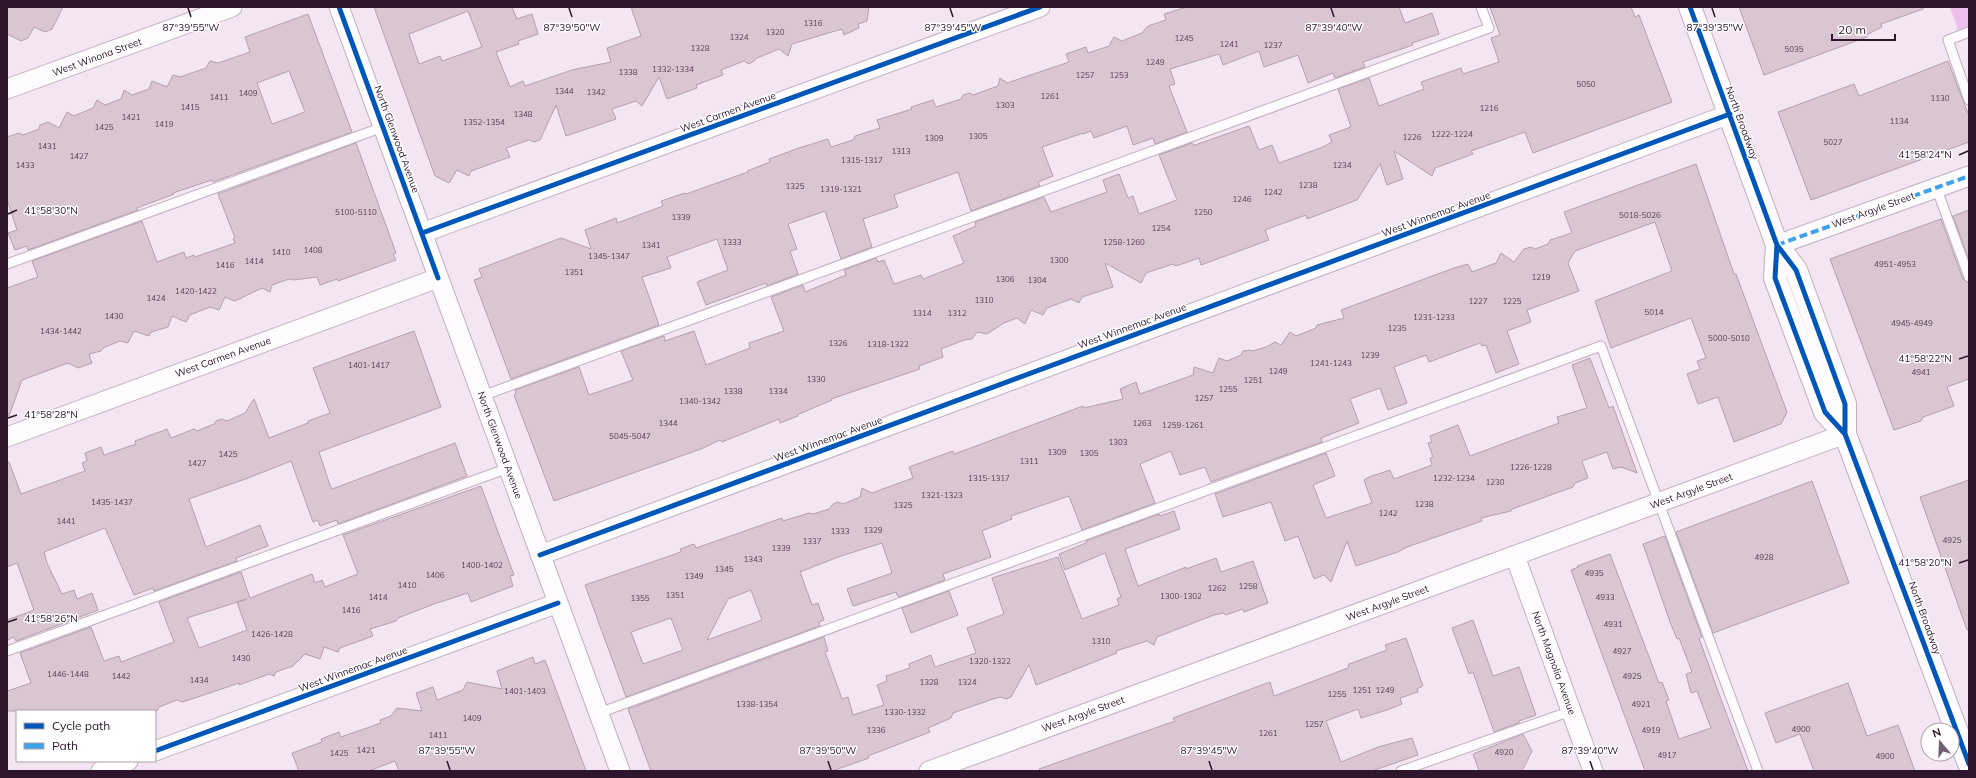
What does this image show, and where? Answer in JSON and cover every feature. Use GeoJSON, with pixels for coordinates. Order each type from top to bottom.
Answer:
{"type":"FeatureCollection","features":[{"type":"Feature","properties":{"kind":"main road","name":"North Broadway"},"geometry":{"type":"LineString","coordinates":[[1690,7],[1777,245],[1796,270],[1845,404],[1845,434],[1969,764]]}},
{"type":"Feature","properties":{"kind":"street","name":"West Winona Street"},"geometry":{"type":"LineString","coordinates":[[7,90],[232,7]]}},
{"type":"Feature","properties":{"kind":"street","name":"North Glenwood Avenue"},"geometry":{"type":"LineString","coordinates":[[339,7],[620,771]]}},
{"type":"Feature","properties":{"kind":"street","name":"West Carmen Avenue"},"geometry":{"type":"LineString","coordinates":[[422,233],[1040,7]]}},
{"type":"Feature","properties":{"kind":"street","name":"West Winnemac Avenue"},"geometry":{"type":"LineString","coordinates":[[540,555],[1730,114]]}},
{"type":"Feature","properties":{"kind":"street","name":"West Argyle Street"},"geometry":{"type":"LineString","coordinates":[[1777,245],[1969,176]]}},
{"type":"Feature","properties":{"kind":"street","name":"West Carmen Avenue"},"geometry":{"type":"LineString","coordinates":[[7,437],[438,278]]}},
{"type":"Feature","properties":{"kind":"street","name":"West Argyle Street"},"geometry":{"type":"LineString","coordinates":[[929,771],[1845,434]]}},
{"type":"Feature","properties":{"kind":"street","name":"North Magnolia Avenue"},"geometry":{"type":"LineString","coordinates":[[1515,556],[1593,771]]}},
{"type":"Feature","properties":{"kind":"street","name":"West Winnemac Avenue"},"geometry":{"type":"LineString","coordinates":[[156,751],[558,603]]}},
{"type":"Feature","properties":{"kind":"street"},"geometry":{"type":"LineString","coordinates":[[101,771],[125,762]]}},
{"type":"Feature","properties":{"kind":"lane"},"geometry":{"type":"LineString","coordinates":[[482,396],[1489,28],[1481,7]]}},
{"type":"Feature","properties":{"kind":"lane"},"geometry":{"type":"LineString","coordinates":[[1969,32],[1948,40],[1969,100]]}},
{"type":"Feature","properties":{"kind":"lane"},"geometry":{"type":"LineString","coordinates":[[7,264],[383,127]]}},
{"type":"Feature","properties":{"kind":"lane"},"geometry":{"type":"LineString","coordinates":[[1936,187],[1969,277]]}},
{"type":"Feature","properties":{"kind":"lane"},"geometry":{"type":"LineString","coordinates":[[599,713],[1601,346],[1758,771]]}},
{"type":"Feature","properties":{"kind":"lane"},"geometry":{"type":"LineString","coordinates":[[7,651],[508,468]]}},
{"type":"Feature","properties":{"kind":"lane"},"geometry":{"type":"LineString","coordinates":[[1402,771],[1571,710]]}},
{"type":"Feature","properties":{"kind":"shaded area"},"geometry":{"type":"Polygon","coordinates":[[[1950,7],[1967,7],[1969,13],[1969,26],[1958,30],[1950,7]]]}},
{"type":"Feature","properties":{"kind":"building"},"geometry":{"type":"Polygon","coordinates":[[[7,7],[63,7],[52,29],[45,32],[34,27],[28,38],[21,41],[7,34],[7,7]]]}},
{"type":"Feature","properties":{"kind":"building"},"geometry":{"type":"Polygon","coordinates":[[[374,7],[512,7],[517,19],[532,14],[538,34],[518,41],[519,44],[496,52],[510,87],[523,81],[525,86],[572,70],[611,62],[607,48],[641,36],[631,7],[869,7],[867,21],[858,24],[859,28],[844,35],[842,29],[792,44],[788,56],[779,49],[757,58],[749,64],[744,61],[721,70],[723,75],[696,85],[697,88],[667,99],[659,77],[642,106],[636,101],[612,109],[616,119],[566,136],[556,105],[540,140],[534,142],[529,140],[506,148],[510,157],[471,171],[469,176],[457,170],[449,183],[435,176],[374,7]],[[468,11],[409,34],[419,64],[440,56],[442,61],[482,47],[468,11]]]}},
{"type":"Feature","properties":{"kind":"building"},"geometry":{"type":"Polygon","coordinates":[[[1187,7],[1399,7],[1405,23],[1432,13],[1439,34],[1412,43],[1413,45],[1363,62],[1365,67],[1335,78],[1333,73],[1308,83],[1298,55],[1264,67],[1259,51],[1223,65],[1219,54],[1170,69],[1175,84],[1169,86],[1187,132],[1155,144],[1153,138],[1133,145],[1127,126],[1094,138],[1091,131],[1042,147],[1053,176],[1038,182],[1040,186],[971,211],[958,172],[894,195],[898,207],[863,219],[872,247],[841,259],[825,211],[788,224],[797,249],[790,251],[798,274],[767,286],[766,283],[706,305],[697,282],[728,270],[717,239],[667,257],[671,268],[642,277],[659,325],[511,379],[474,280],[482,277],[479,269],[561,238],[591,249],[585,230],[616,218],[617,223],[663,206],[661,201],[685,193],[686,194],[748,172],[747,171],[770,162],[769,159],[799,148],[828,139],[831,147],[853,140],[855,136],[880,128],[877,120],[912,109],[911,107],[933,100],[936,107],[961,99],[963,95],[970,93],[973,95],[998,86],[1000,78],[1007,83],[1069,62],[1066,54],[1086,47],[1088,53],[1109,46],[1114,37],[1122,41],[1142,33],[1148,26],[1166,20],[1164,14],[1187,7]]]}},
{"type":"Feature","properties":{"kind":"building"},"geometry":{"type":"Polygon","coordinates":[[[1490,7],[1631,7],[1635,17],[1639,15],[1672,102],[1533,153],[1525,132],[1471,151],[1473,154],[1435,168],[1432,176],[1394,151],[1403,179],[1387,185],[1380,164],[1357,200],[1307,219],[1306,215],[1265,230],[1269,240],[1201,265],[1199,258],[1176,266],[1173,264],[1146,273],[1141,283],[1105,263],[1113,287],[1082,297],[1079,303],[1071,299],[1047,308],[1043,315],[1031,310],[1025,324],[1017,318],[1004,323],[987,334],[977,332],[972,339],[964,340],[941,349],[943,357],[919,366],[920,369],[831,399],[832,400],[780,423],[779,419],[722,442],[720,440],[701,449],[554,501],[514,395],[516,394],[515,390],[579,367],[589,395],[633,380],[621,351],[664,336],[665,341],[694,331],[706,365],[750,348],[749,343],[784,331],[771,297],[803,285],[805,292],[846,275],[844,270],[876,258],[878,262],[884,260],[894,284],[921,275],[923,279],[964,263],[953,236],[976,226],[975,222],[1044,197],[1051,212],[1107,192],[1103,180],[1119,174],[1128,198],[1133,196],[1139,214],[1177,200],[1159,155],[1192,143],[1195,145],[1249,126],[1259,150],[1272,145],[1279,163],[1323,147],[1332,142],[1329,135],[1351,127],[1338,89],[1369,78],[1379,106],[1424,89],[1421,82],[1461,68],[1463,74],[1499,62],[1491,38],[1500,35],[1490,7]]]}},
{"type":"Feature","properties":{"kind":"building"},"geometry":{"type":"Polygon","coordinates":[[[1739,7],[1923,7],[1923,9],[1881,24],[1882,27],[1866,35],[1867,37],[1764,75],[1739,7]]]}},
{"type":"Feature","properties":{"kind":"building"},"geometry":{"type":"Polygon","coordinates":[[[308,14],[352,132],[213,182],[212,180],[173,193],[174,194],[137,208],[138,210],[28,250],[27,246],[15,250],[8,233],[17,230],[7,199],[7,137],[19,133],[23,135],[39,129],[40,125],[48,122],[59,128],[67,112],[74,116],[93,108],[97,100],[105,105],[121,99],[124,90],[132,95],[149,89],[152,81],[167,87],[173,75],[180,77],[206,68],[210,61],[218,63],[250,52],[245,37],[308,14]],[[289,71],[257,83],[272,124],[305,112],[289,71]]]}},
{"type":"Feature","properties":{"kind":"building"},"geometry":{"type":"Polygon","coordinates":[[[1948,61],[1969,116],[1969,142],[1811,200],[1778,112],[1854,84],[1859,96],[1948,61]]]}},
{"type":"Feature","properties":{"kind":"building"},"geometry":{"type":"Polygon","coordinates":[[[356,143],[396,253],[393,254],[396,260],[338,281],[337,279],[320,285],[317,277],[293,280],[289,279],[272,285],[270,292],[262,288],[235,301],[225,297],[219,310],[210,307],[190,315],[186,322],[172,316],[168,327],[151,332],[149,336],[134,331],[128,343],[120,341],[103,348],[101,351],[89,354],[92,363],[78,368],[68,363],[22,380],[9,416],[7,416],[7,288],[38,277],[32,261],[142,221],[157,262],[184,252],[186,258],[194,255],[195,257],[235,243],[233,239],[235,238],[218,194],[356,143]]]}},
{"type":"Feature","properties":{"kind":"building"},"geometry":{"type":"Polygon","coordinates":[[[1696,164],[1734,274],[1736,274],[1787,412],[1781,424],[1734,442],[1718,397],[1698,404],[1687,374],[1700,369],[1697,361],[1706,358],[1691,318],[1611,348],[1595,301],[1672,271],[1655,222],[1575,251],[1568,263],[1579,291],[1527,310],[1531,322],[1507,331],[1519,364],[1496,373],[1486,345],[1482,346],[1480,343],[1429,362],[1426,355],[1394,367],[1407,403],[1388,410],[1380,388],[1350,399],[1359,423],[1321,438],[1322,442],[1211,482],[1205,467],[1180,475],[1171,451],[1140,464],[1155,503],[1082,530],[1069,496],[1011,516],[1012,519],[982,531],[991,557],[943,574],[945,580],[898,597],[896,592],[853,606],[847,589],[892,573],[882,543],[838,557],[800,572],[812,605],[818,603],[824,620],[819,622],[820,626],[626,697],[585,585],[681,552],[680,549],[694,544],[696,548],[782,518],[783,521],[829,509],[833,504],[838,502],[843,504],[860,497],[862,488],[872,493],[913,478],[909,467],[953,451],[954,454],[1083,406],[1084,408],[1123,399],[1120,389],[1136,382],[1140,394],[1193,375],[1194,367],[1213,373],[1219,358],[1227,361],[1241,355],[1243,351],[1253,351],[1266,347],[1275,342],[1281,345],[1290,332],[1296,336],[1316,328],[1317,325],[1344,318],[1341,310],[1454,268],[1468,264],[1472,272],[1496,263],[1501,253],[1514,262],[1524,249],[1531,247],[1535,249],[1548,244],[1550,240],[1572,233],[1564,212],[1696,164]],[[751,590],[728,599],[707,640],[762,620],[751,590]],[[671,618],[631,632],[643,664],[683,650],[671,618]]]}},
{"type":"Feature","properties":{"kind":"building"},"geometry":{"type":"Polygon","coordinates":[[[1969,210],[1969,260],[1953,216],[1969,210]]]}},
{"type":"Feature","properties":{"kind":"building"},"geometry":{"type":"Polygon","coordinates":[[[1941,219],[1963,279],[1969,283],[1969,379],[1947,387],[1954,406],[1923,417],[1921,421],[1894,430],[1830,259],[1941,219]]]}},
{"type":"Feature","properties":{"kind":"building"},"geometry":{"type":"Polygon","coordinates":[[[414,331],[441,407],[319,452],[330,485],[332,489],[455,443],[467,476],[338,524],[337,520],[320,526],[318,520],[313,522],[291,461],[189,499],[206,547],[260,525],[268,546],[236,558],[237,561],[154,591],[153,588],[134,595],[105,528],[44,552],[47,563],[62,594],[74,590],[77,599],[92,593],[98,610],[16,641],[14,637],[7,640],[7,620],[34,610],[17,563],[7,567],[7,462],[9,462],[21,494],[85,471],[82,463],[87,461],[85,453],[101,447],[104,455],[136,444],[135,441],[167,429],[171,438],[194,429],[197,431],[214,424],[216,421],[222,419],[227,421],[245,413],[254,399],[269,438],[330,413],[313,368],[414,331]]]}},
{"type":"Feature","properties":{"kind":"building"},"geometry":{"type":"Polygon","coordinates":[[[1590,358],[1609,408],[1613,406],[1637,473],[1621,467],[1613,469],[1607,452],[1582,461],[1588,478],[1575,483],[1573,487],[1512,509],[1511,511],[1481,518],[1482,521],[1407,547],[1398,552],[1356,566],[1347,541],[1331,582],[1324,575],[1314,579],[1298,536],[1285,541],[1271,502],[1223,517],[1215,494],[1326,453],[1335,476],[1313,485],[1326,518],[1372,503],[1364,480],[1369,477],[1390,470],[1394,479],[1432,465],[1430,458],[1433,457],[1428,443],[1432,442],[1430,436],[1458,425],[1470,456],[1559,423],[1557,417],[1587,408],[1572,365],[1590,358]]]}},
{"type":"Feature","properties":{"kind":"building"},"geometry":{"type":"Polygon","coordinates":[[[1969,480],[1969,630],[1967,630],[1920,497],[1969,480]]]}},
{"type":"Feature","properties":{"kind":"building"},"geometry":{"type":"Polygon","coordinates":[[[1812,481],[1849,583],[1713,633],[1676,532],[1812,481]]]}},
{"type":"Feature","properties":{"kind":"building"},"geometry":{"type":"Polygon","coordinates":[[[481,486],[514,575],[510,576],[513,586],[471,602],[468,593],[434,604],[398,618],[396,621],[370,629],[373,636],[340,648],[338,652],[324,647],[320,659],[305,654],[293,666],[276,672],[274,676],[269,674],[239,685],[239,683],[182,702],[177,700],[159,707],[157,711],[7,711],[7,691],[31,683],[20,653],[91,627],[104,661],[119,656],[121,662],[174,642],[159,602],[241,572],[250,598],[312,574],[315,583],[322,580],[325,587],[358,574],[343,535],[481,486]],[[237,602],[187,618],[199,648],[247,630],[237,602]]]}},
{"type":"Feature","properties":{"kind":"building"},"geometry":{"type":"Polygon","coordinates":[[[1174,511],[1180,529],[1125,549],[1138,586],[1186,567],[1186,569],[1216,558],[1221,572],[1253,561],[1268,603],[1244,612],[1243,609],[1226,615],[1223,613],[1214,615],[1157,637],[1154,645],[1147,641],[1116,651],[1117,653],[1036,685],[1029,665],[1011,697],[1006,699],[1001,697],[993,699],[953,713],[951,718],[928,728],[930,732],[868,756],[869,758],[832,771],[651,771],[628,709],[824,637],[828,651],[825,652],[842,699],[848,697],[853,715],[884,705],[877,685],[887,681],[886,676],[910,668],[909,664],[931,655],[935,667],[976,653],[967,628],[1004,614],[992,578],[1058,557],[1082,619],[1119,605],[1117,599],[1121,597],[1105,553],[1065,570],[1059,554],[1086,543],[1086,541],[1159,514],[1160,516],[1174,511]]]}},
{"type":"Feature","properties":{"kind":"building"},"geometry":{"type":"Polygon","coordinates":[[[1665,536],[1702,637],[1699,638],[1748,771],[1645,771],[1571,570],[1579,567],[1577,566],[1610,554],[1659,683],[1662,682],[1669,700],[1666,701],[1679,739],[1711,728],[1697,691],[1691,693],[1686,674],[1692,672],[1679,638],[1677,639],[1670,622],[1643,544],[1665,536]]]}},
{"type":"Feature","properties":{"kind":"building"},"geometry":{"type":"Polygon","coordinates":[[[949,591],[958,615],[911,633],[902,608],[949,591]]]}},
{"type":"Feature","properties":{"kind":"building"},"geometry":{"type":"Polygon","coordinates":[[[1473,620],[1493,676],[1519,667],[1536,715],[1494,732],[1473,672],[1469,674],[1452,628],[1473,620]]]}},
{"type":"Feature","properties":{"kind":"building"},"geometry":{"type":"Polygon","coordinates":[[[1406,638],[1423,686],[1417,689],[1418,692],[1400,698],[1402,704],[1387,710],[1361,718],[1358,709],[1326,721],[1341,762],[1378,747],[1412,738],[1418,755],[1372,771],[1040,771],[1039,769],[1175,721],[1173,718],[1270,682],[1274,696],[1348,668],[1349,664],[1387,650],[1385,645],[1406,638]]]}},
{"type":"Feature","properties":{"kind":"building"},"geometry":{"type":"Polygon","coordinates":[[[533,657],[535,664],[545,660],[586,771],[399,771],[395,761],[369,771],[299,771],[292,753],[322,742],[321,739],[339,732],[341,737],[381,723],[380,720],[391,716],[397,708],[422,711],[416,693],[433,687],[437,700],[463,690],[467,682],[502,689],[497,671],[533,657]]]}},
{"type":"Feature","properties":{"kind":"building"},"geometry":{"type":"Polygon","coordinates":[[[1848,683],[1867,736],[1898,725],[1915,771],[1814,771],[1800,734],[1776,743],[1765,713],[1848,683]]]}},
{"type":"Feature","properties":{"kind":"building"},"geometry":{"type":"Polygon","coordinates":[[[1523,734],[1532,751],[1522,771],[1479,771],[1473,754],[1523,734]]]}},
{"type":"Feature","properties":{"kind":"marked path"},"geometry":{"type":"LineString","coordinates":[[1777,245],[1969,176]]}},
{"type":"Feature","properties":{"kind":"cycle path"},"geometry":{"type":"LineString","coordinates":[[339,7],[438,278]]}},
{"type":"Feature","properties":{"kind":"cycle path"},"geometry":{"type":"LineString","coordinates":[[422,233],[1040,7]]}},
{"type":"Feature","properties":{"kind":"cycle path"},"geometry":{"type":"LineString","coordinates":[[1690,7],[1777,245],[1796,270],[1845,404],[1845,434]]}},
{"type":"Feature","properties":{"kind":"cycle path"},"geometry":{"type":"LineString","coordinates":[[540,555],[1730,114]]}},
{"type":"Feature","properties":{"kind":"cycle path"},"geometry":{"type":"LineString","coordinates":[[1777,245],[1775,278],[1825,412],[1845,434],[1969,764]]}},
{"type":"Feature","properties":{"kind":"cycle path"},"geometry":{"type":"LineString","coordinates":[[156,751],[558,603]]}}]}
